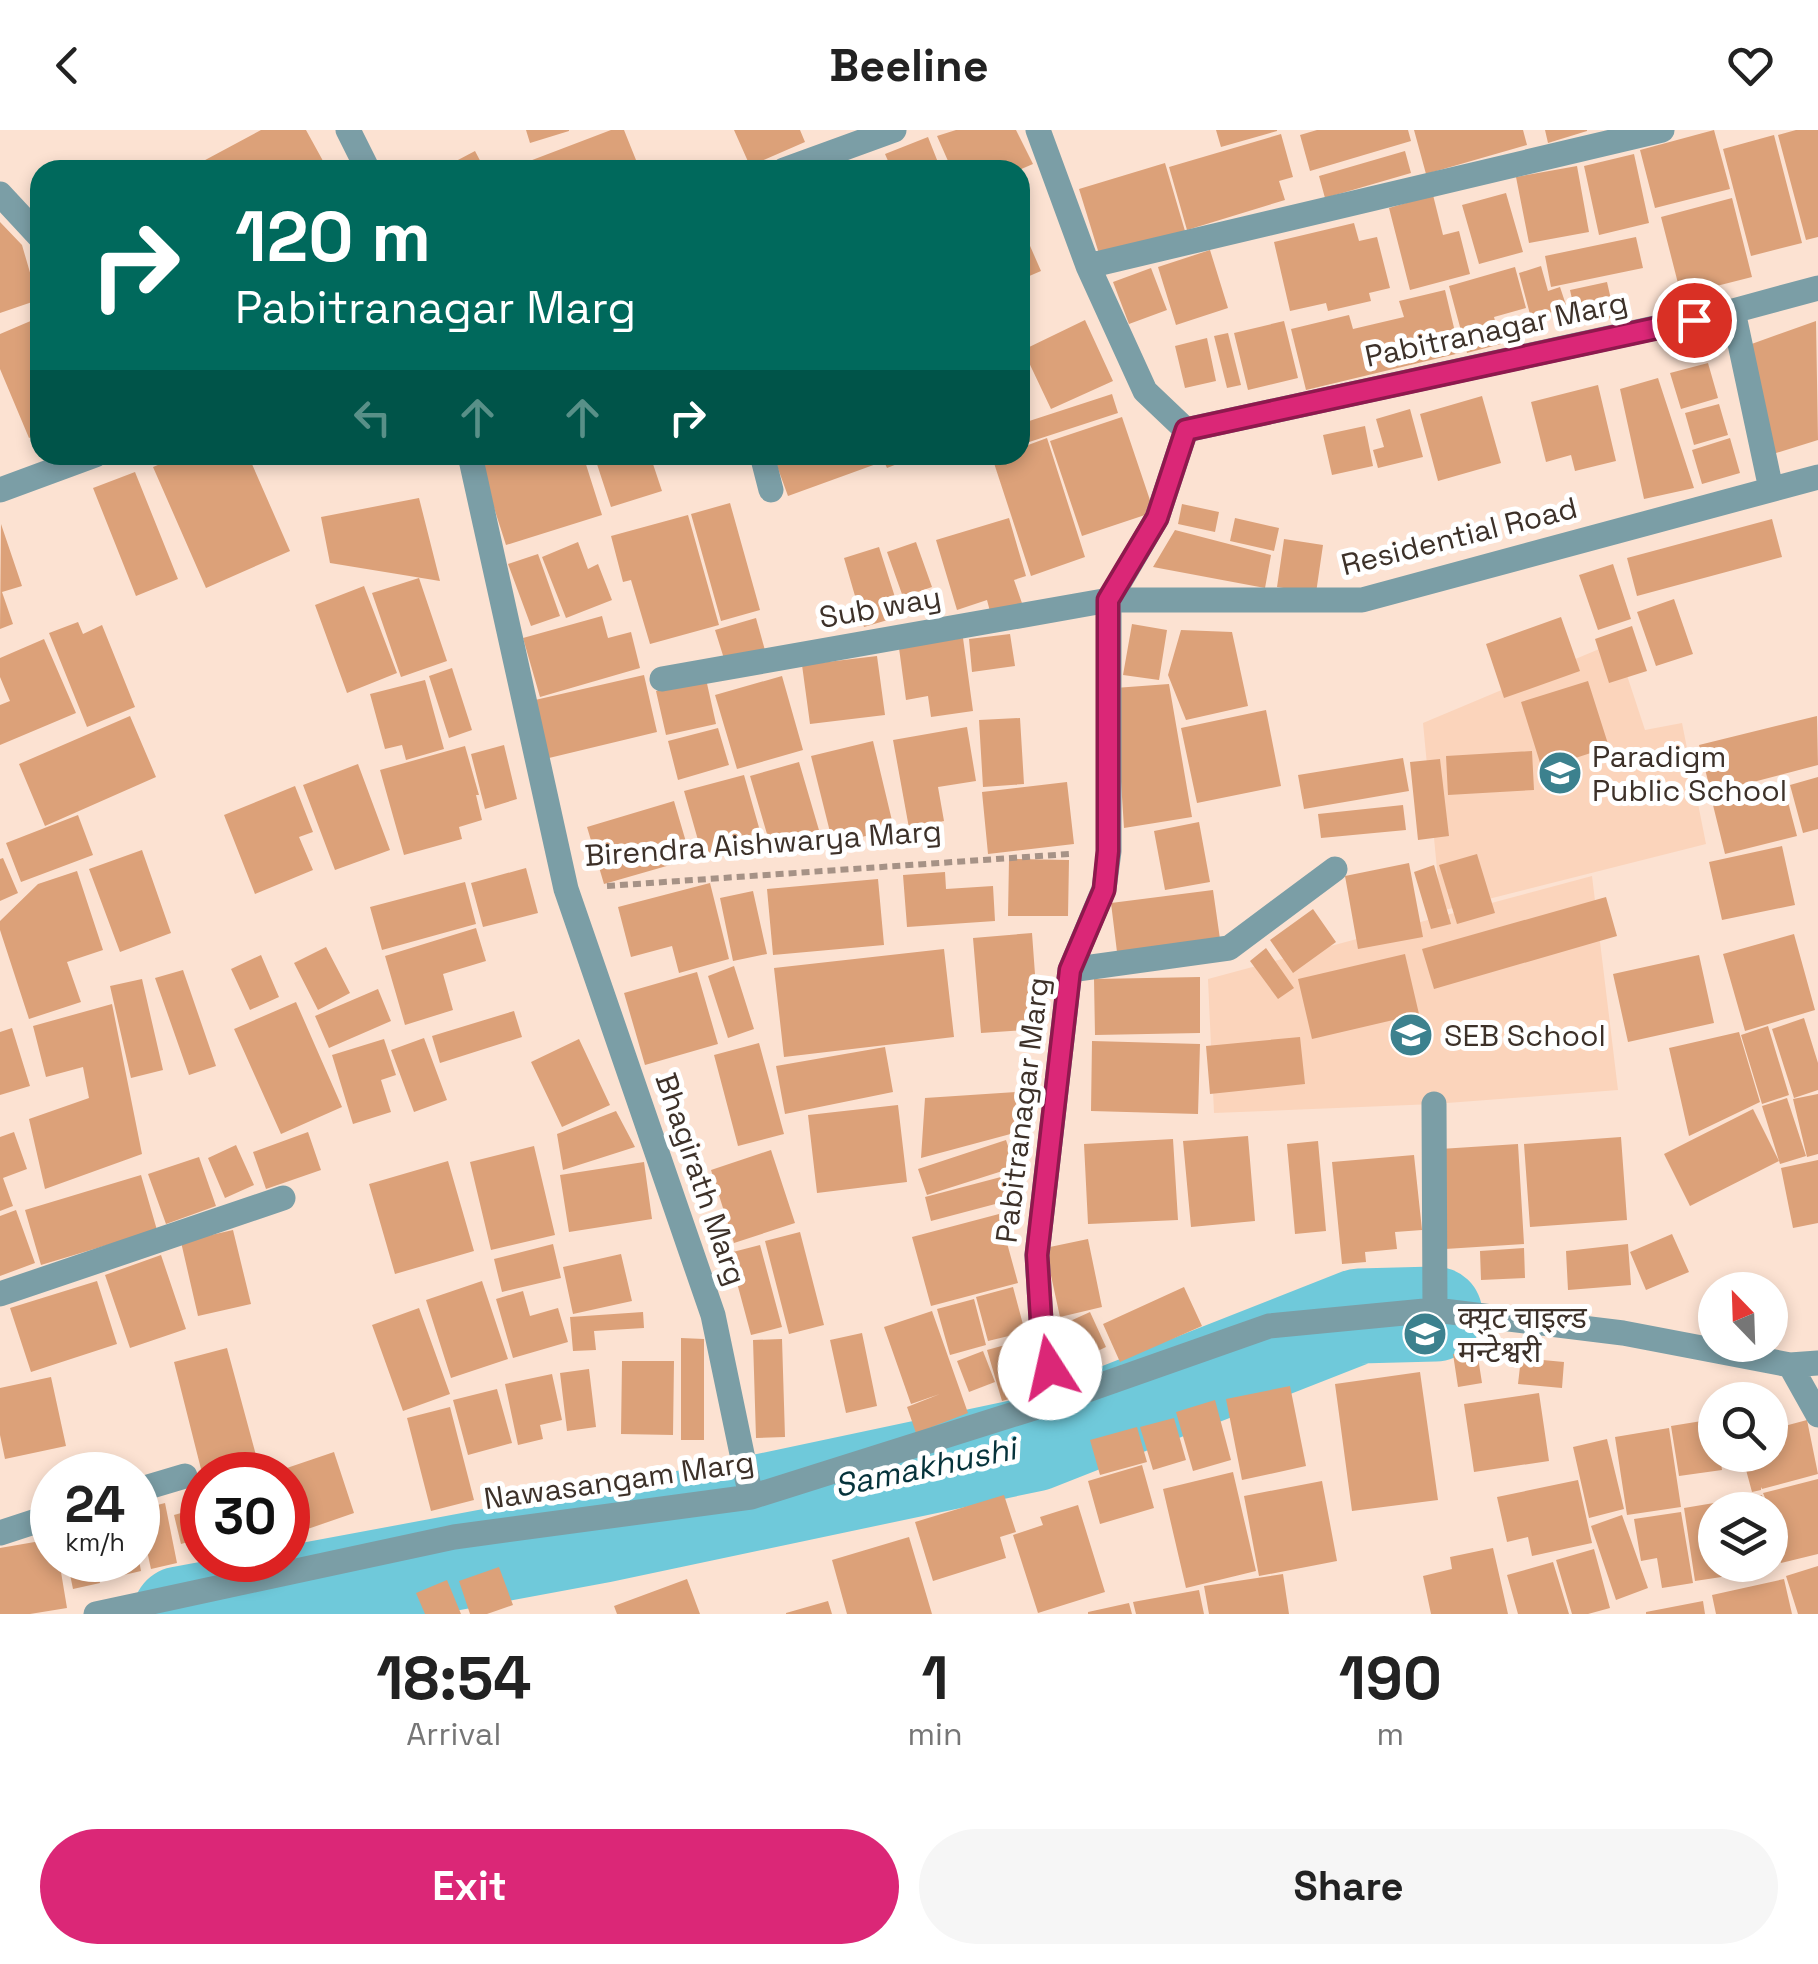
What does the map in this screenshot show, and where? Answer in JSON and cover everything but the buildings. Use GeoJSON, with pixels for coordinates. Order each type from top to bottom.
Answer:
{"type":"FeatureCollection","features":[{"type":"Feature","properties":{"kind":"street"},"geometry":{"type":"LineString","coordinates":[[348,130],[363,160]]}},
{"type":"Feature","properties":{"kind":"street"},"geometry":{"type":"LineString","coordinates":[[812,160],[894,130]]}},
{"type":"Feature","properties":{"kind":"street"},"geometry":{"type":"LineString","coordinates":[[1038,130],[1088,266],[1144,391],[1186,430],[1157,518],[1108,600]]}},
{"type":"Feature","properties":{"kind":"street"},"geometry":{"type":"LineString","coordinates":[[1088,266],[1662,130]]}},
{"type":"Feature","properties":{"kind":"street"},"geometry":{"type":"LineString","coordinates":[[0,194],[30,226]]}},
{"type":"Feature","properties":{"kind":"street","name":"Pabitranagar Marg"},"geometry":{"type":"LineString","coordinates":[[1186,430],[1733,311],[1818,288]]}},
{"type":"Feature","properties":{"kind":"street"},"geometry":{"type":"LineString","coordinates":[[1733,311],[1771,489]]}},
{"type":"Feature","properties":{"kind":"street"},"geometry":{"type":"LineString","coordinates":[[0,490],[68,465]]}},
{"type":"Feature","properties":{"kind":"street","name":"Birendra Aishwarya Marg"},"geometry":{"type":"LineString","coordinates":[[472,465],[566,889]]}},
{"type":"Feature","properties":{"kind":"street"},"geometry":{"type":"LineString","coordinates":[[765,465],[771,490]]}},
{"type":"Feature","properties":{"kind":"street","name":"Residential Road"},"geometry":{"type":"LineString","coordinates":[[1108,600],[1362,600],[1818,477]]}},
{"type":"Feature","properties":{"kind":"street","name":"Pabitranagar Marg"},"geometry":{"type":"LineString","coordinates":[[1056,1401],[1042,1336],[1037,1255],[1070,970],[1104,890],[1108,851],[1108,600]]}},
{"type":"Feature","properties":{"kind":"street","name":"Sub way"},"geometry":{"type":"LineString","coordinates":[[662,679],[1108,600]]}},
{"type":"Feature","properties":{"kind":"street"},"geometry":{"type":"LineString","coordinates":[[1070,970],[1230,948],[1335,870]]}},
{"type":"Feature","properties":{"kind":"street","name":"Bhagirath Marg"},"geometry":{"type":"LineString","coordinates":[[566,889],[713,1315],[752,1497]]}},
{"type":"Feature","properties":{"kind":"street"},"geometry":{"type":"LineString","coordinates":[[1434,1104],[1434,1310]]}},
{"type":"Feature","properties":{"kind":"street"},"geometry":{"type":"LineString","coordinates":[[0,1294],[283,1198]]}},
{"type":"Feature","properties":{"kind":"street","name":"Nawasangam Marg"},"geometry":{"type":"LineString","coordinates":[[96,1614],[454,1536],[752,1497],[1056,1401],[1268,1326],[1434,1310],[1623,1334],[1790,1366],[1818,1362]]}},
{"type":"Feature","properties":{"kind":"street"},"geometry":{"type":"LineString","coordinates":[[1790,1366],[1818,1415]]}},
{"type":"Feature","properties":{"kind":"street"},"geometry":{"type":"LineString","coordinates":[[0,1533],[30,1523]]}},
{"type":"Feature","properties":{"kind":"path","name":"Birendra Aishwarya Marg"},"geometry":{"type":"LineString","coordinates":[[566,889],[1108,851]]}},
{"type":"Feature","properties":{"kind":"shaded area","name":"Paradigm Public School"},"geometry":{"type":"Polygon","coordinates":[[[1616,642],[1645,730],[1682,723],[1706,844],[1441,911],[1423,723],[1616,642]]]}},
{"type":"Feature","properties":{"kind":"shaded area","name":"SEB School"},"geometry":{"type":"Polygon","coordinates":[[[1592,876],[1618,1090],[1434,1104],[1214,1113],[1208,979],[1592,876]]]}},
{"type":"Feature","properties":{"kind":"waterway","name":"Samakhushi"},"geometry":{"type":"LineString","coordinates":[[180,1614],[603,1535],[1034,1444],[1359,1316],[1435,1314]]}},
{"type":"Feature","properties":{"kind":"place","name":"Paradigm Public School"},"geometry":{"type":"Point","coordinates":[1560,773]}},
{"type":"Feature","properties":{"kind":"place","name":"SEB School"},"geometry":{"type":"Point","coordinates":[1411,1035]}},
{"type":"Feature","properties":{"kind":"place","name":"क्युट चाइल्ड मन्टेश्वरी"},"geometry":{"type":"Point","coordinates":[1425,1334]}},
{"type":"Feature","properties":{"kind":"route"},"geometry":{"type":"LineString","coordinates":[[1050,1368],[1042,1336],[1037,1255],[1070,970],[1104,890],[1108,851],[1108,600],[1157,518],[1186,430],[1694,320]]}}]}
